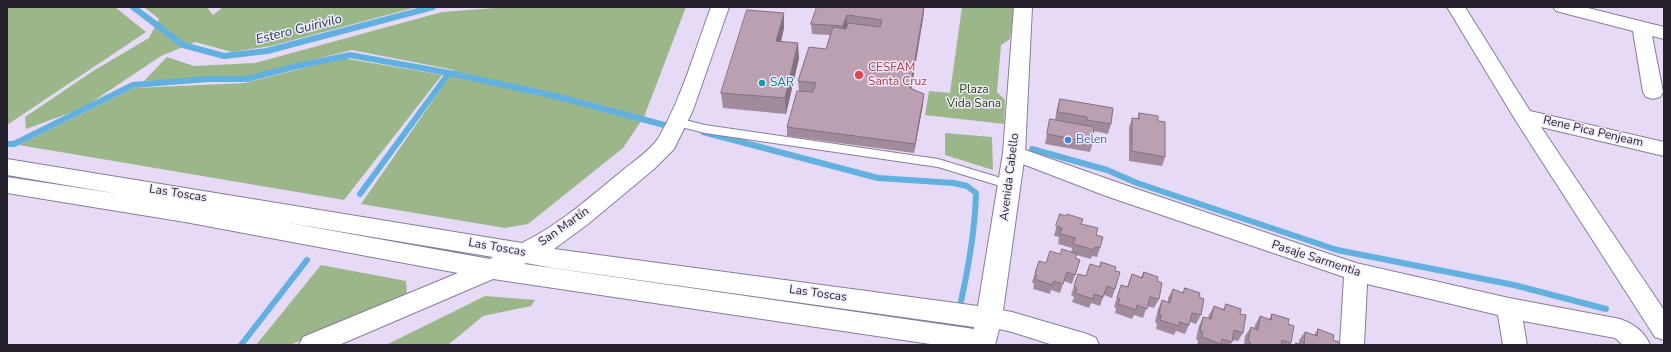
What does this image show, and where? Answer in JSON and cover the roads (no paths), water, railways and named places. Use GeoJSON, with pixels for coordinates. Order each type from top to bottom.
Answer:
{"type":"FeatureCollection","features":[{"type":"Feature","properties":{"kind":"street","name":"San Martín"},"geometry":{"type":"LineString","coordinates":[[312,345],[492,269],[550,240],[580,218],[652,158],[666,144],[677,122],[720,7]]}},
{"type":"Feature","properties":{"kind":"street","name":"Avenida Cabello"},"geometry":{"type":"LineString","coordinates":[[984,343],[1014,153],[1023,7]]}},
{"type":"Feature","properties":{"kind":"street"},"geometry":{"type":"LineString","coordinates":[[1456,7],[1523,116],[1664,330]]}},
{"type":"Feature","properties":{"kind":"street"},"geometry":{"type":"LineString","coordinates":[[1562,7],[1664,33]]}},
{"type":"Feature","properties":{"kind":"street"},"geometry":{"type":"LineString","coordinates":[[1641,27],[1653,92]]}},
{"type":"Feature","properties":{"kind":"street","name":"Rene Pica Penjeam"},"geometry":{"type":"LineString","coordinates":[[1523,116],[1664,149]]}},
{"type":"Feature","properties":{"kind":"street","name":"Pasaje Sarmentia"},"geometry":{"type":"LineString","coordinates":[[1014,153],[1121,193],[1356,272],[1509,308],[1620,330],[1632,339]]}},
{"type":"Feature","properties":{"kind":"street","name":"Las Toscas"},"geometry":{"type":"LineString","coordinates":[[7,167],[525,253],[989,318]]}},
{"type":"Feature","properties":{"kind":"street","name":"Las Toscas"},"geometry":{"type":"LineString","coordinates":[[7,185],[185,213],[492,269],[984,343]]}},
{"type":"Feature","properties":{"kind":"street"},"geometry":{"type":"LineString","coordinates":[[1352,345],[1356,272]]}},
{"type":"Feature","properties":{"kind":"street"},"geometry":{"type":"LineString","coordinates":[[1509,308],[1515,345]]}},
{"type":"Feature","properties":{"kind":"street"},"geometry":{"type":"LineString","coordinates":[[989,318],[1012,322],[1087,345]]}},
{"type":"Feature","properties":{"kind":"lane"},"geometry":{"type":"LineString","coordinates":[[677,122],[744,135],[938,163],[1010,185]]}},
{"type":"Feature","properties":{"kind":"waterway","name":"Estero Guirivilo"},"geometry":{"type":"LineString","coordinates":[[133,7],[183,45],[224,56],[267,51],[433,7]]}},
{"type":"Feature","properties":{"kind":"waterway"},"geometry":{"type":"LineString","coordinates":[[7,144],[14,144],[133,85],[208,79],[247,79],[293,67],[350,55],[449,73]]}},
{"type":"Feature","properties":{"kind":"waterway"},"geometry":{"type":"LineString","coordinates":[[360,194],[449,73]]}},
{"type":"Feature","properties":{"kind":"waterway"},"geometry":{"type":"LineString","coordinates":[[449,73],[555,96],[668,126]]}},
{"type":"Feature","properties":{"kind":"waterway"},"geometry":{"type":"LineString","coordinates":[[703,132],[878,178],[954,183],[967,186],[976,193],[971,247],[961,301]]}},
{"type":"Feature","properties":{"kind":"waterway"},"geometry":{"type":"LineString","coordinates":[[1032,149],[1107,170],[1137,183],[1337,250],[1514,285],[1606,309]]}},
{"type":"Feature","properties":{"kind":"waterway"},"geometry":{"type":"LineString","coordinates":[[241,345],[307,260]]}},
{"type":"Feature","properties":{"kind":"place","name":"CESFAM Santa Cruz"},"geometry":{"type":"Point","coordinates":[859,75]}},
{"type":"Feature","properties":{"kind":"place","name":"SAR"},"geometry":{"type":"Point","coordinates":[762,83]}},
{"type":"Feature","properties":{"kind":"place","name":"Belen"},"geometry":{"type":"Point","coordinates":[1068,140]}},
{"type":"Feature","properties":{"kind":"park label","name":"Plaza Vida Sana"},"geometry":{"type":"Point","coordinates":[974,97]}}]}
